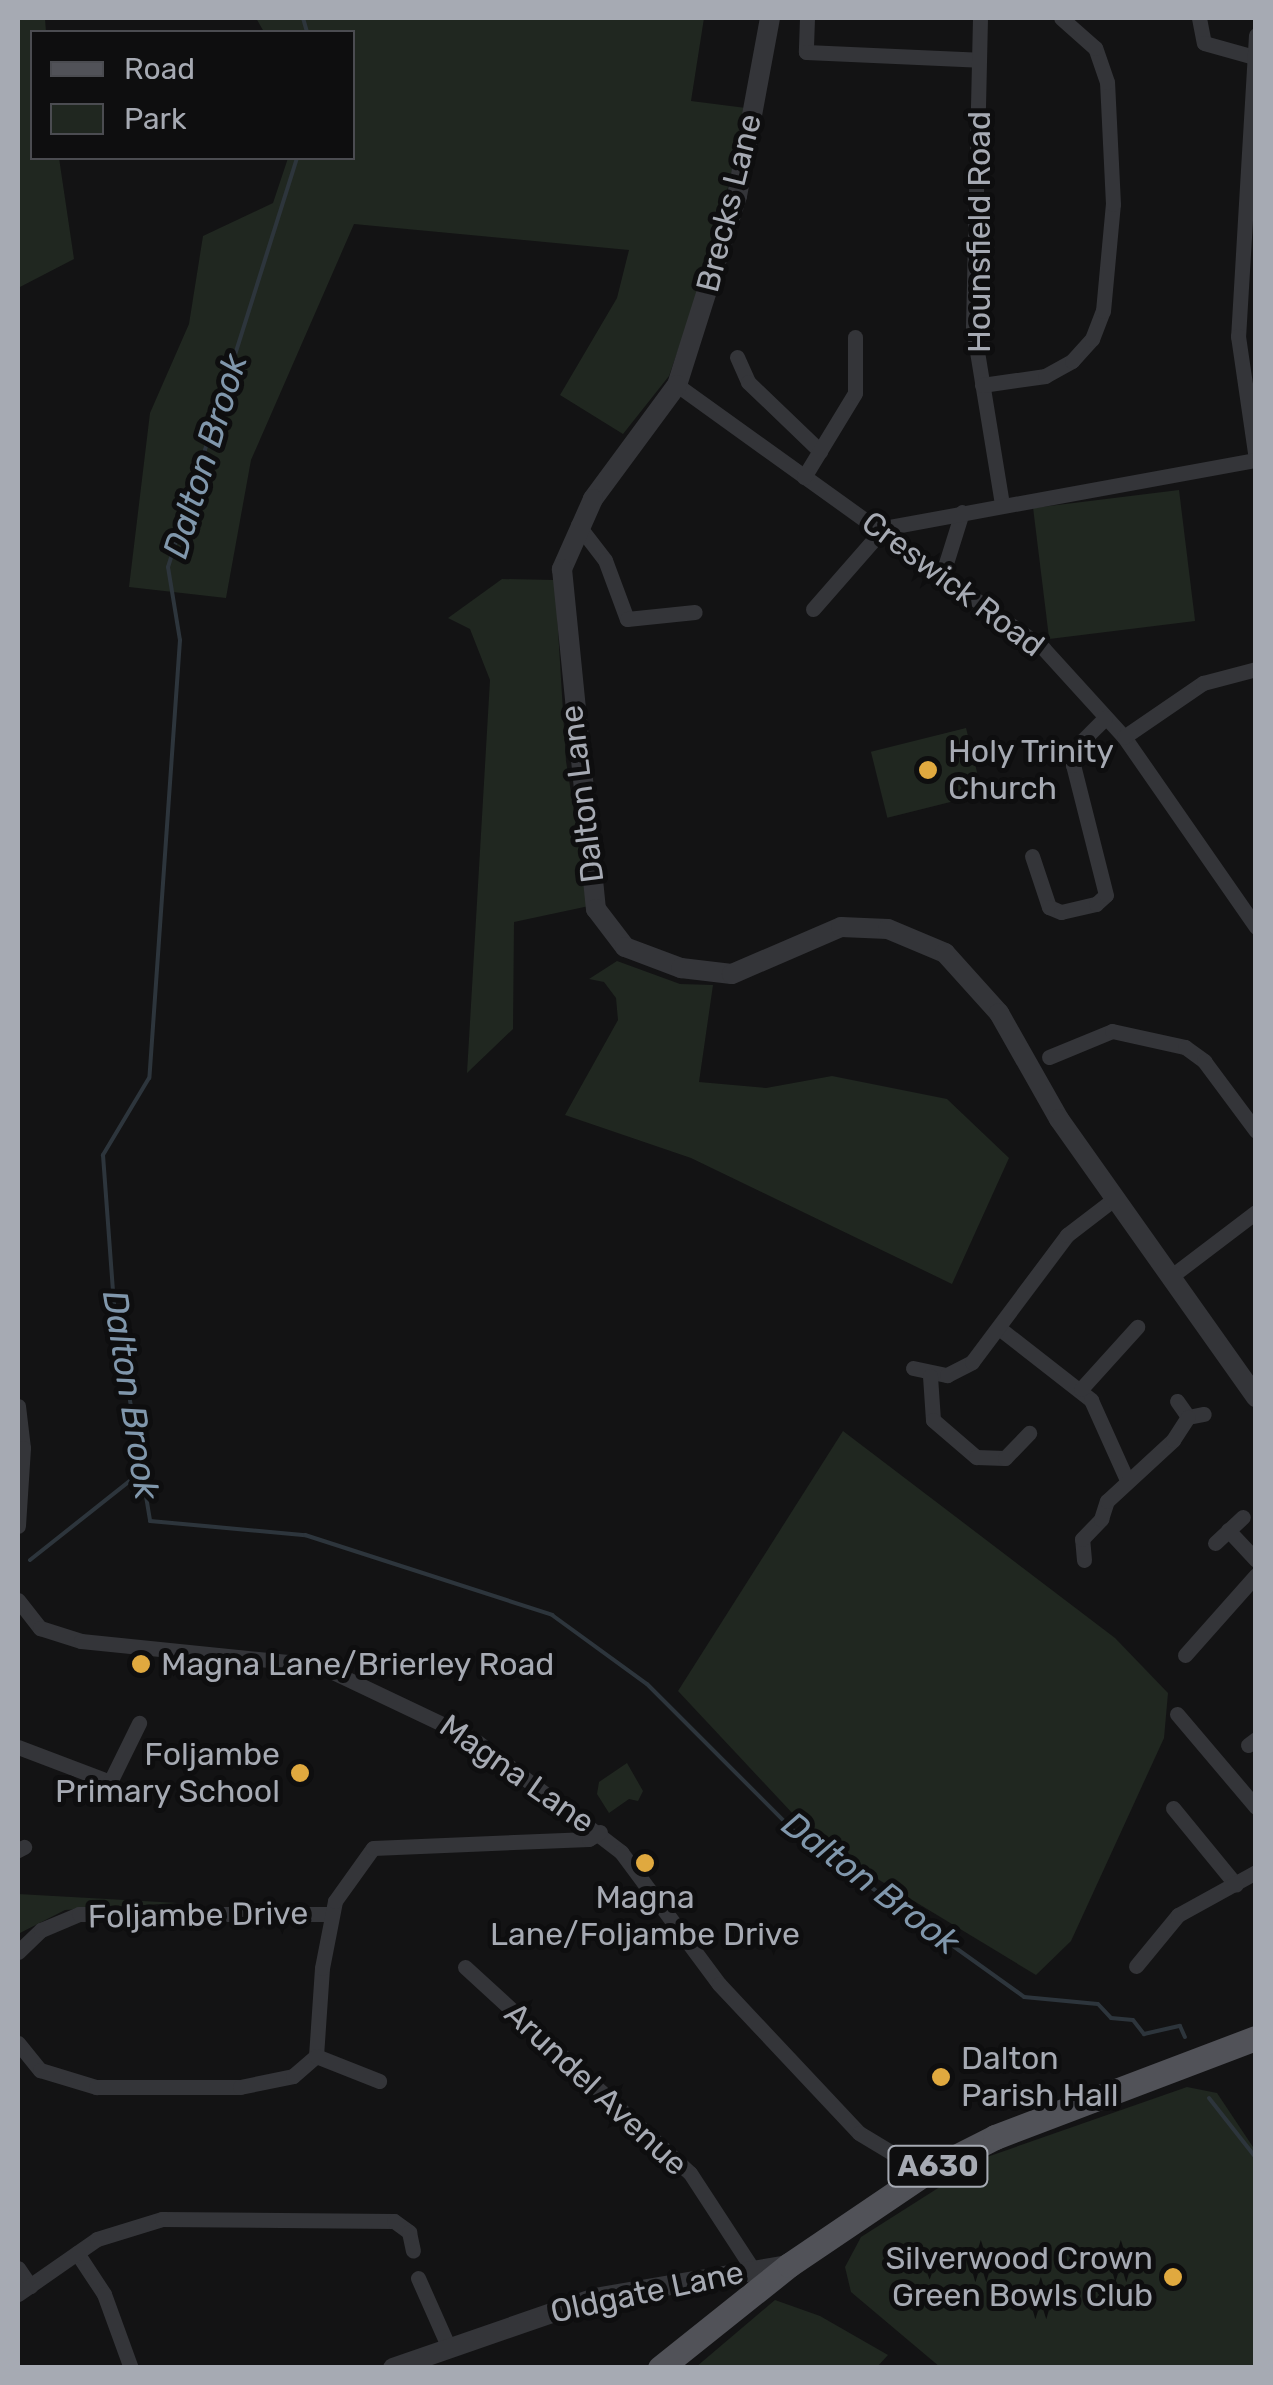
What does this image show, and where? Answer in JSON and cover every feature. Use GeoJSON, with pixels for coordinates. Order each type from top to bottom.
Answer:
{"type":"FeatureCollection","features":[{"type":"Feature","properties":{"kind":"main road","name":"A630"},"geometry":{"type":"LineString","coordinates":[[660,2368],[789,2265],[919,2177],[995,2138],[1256,2038]]}},
{"type":"Feature","properties":{"kind":"street","name":"Brecks Lane"},"geometry":{"type":"LineString","coordinates":[[677,385],[732,215],[770,18]]}},
{"type":"Feature","properties":{"kind":"street"},"geometry":{"type":"LineString","coordinates":[[807,18],[806,52],[979,60]]}},
{"type":"Feature","properties":{"kind":"street","name":"Hounsfield Road"},"geometry":{"type":"LineString","coordinates":[[980,18],[974,327],[1002,504]]}},
{"type":"Feature","properties":{"kind":"street"},"geometry":{"type":"LineString","coordinates":[[982,385],[1045,376],[1072,361],[1092,339],[1103,312],[1112,204],[1107,82],[1096,48],[1061,18]]}},
{"type":"Feature","properties":{"kind":"street"},"geometry":{"type":"LineString","coordinates":[[1198,18],[1204,43],[1254,57]]}},
{"type":"Feature","properties":{"kind":"street"},"geometry":{"type":"LineString","coordinates":[[813,609],[884,528],[1256,460],[1238,336],[1256,35]]}},
{"type":"Feature","properties":{"kind":"street"},"geometry":{"type":"LineString","coordinates":[[804,477],[855,393],[855,337]]}},
{"type":"Feature","properties":{"kind":"street"},"geometry":{"type":"LineString","coordinates":[[737,357],[748,382],[820,450]]}},
{"type":"Feature","properties":{"kind":"street","name":"Creswick Road"},"geometry":{"type":"LineString","coordinates":[[677,385],[804,477],[884,528],[942,576],[1043,648],[1124,736],[1256,926]]}},
{"type":"Feature","properties":{"kind":"street","name":"Dalton Lane"},"geometry":{"type":"LineString","coordinates":[[677,385],[578,525],[562,569],[567,664],[596,909],[620,943],[681,968],[732,974],[841,928],[888,929],[946,953],[999,1013],[1114,1199],[1256,1397]]}},
{"type":"Feature","properties":{"kind":"street"},"geometry":{"type":"LineString","coordinates":[[942,576],[962,512]]}},
{"type":"Feature","properties":{"kind":"street"},"geometry":{"type":"LineString","coordinates":[[578,525],[604,560],[627,619],[695,612]]}},
{"type":"Feature","properties":{"kind":"street"},"geometry":{"type":"LineString","coordinates":[[1124,736],[1203,683],[1256,669]]}},
{"type":"Feature","properties":{"kind":"street"},"geometry":{"type":"LineString","coordinates":[[1032,856],[1049,908],[1060,912],[1096,904],[1106,894],[1073,765],[1079,744],[1105,718]]}},
{"type":"Feature","properties":{"kind":"street"},"geometry":{"type":"LineString","coordinates":[[1067,1068],[1054,1055],[1112,1030],[1195,1052],[1256,1132]]}},
{"type":"Feature","properties":{"kind":"street"},"geometry":{"type":"LineString","coordinates":[[913,1368],[930,1376],[960,1371],[999,1328],[1066,1235],[1114,1199]]}},
{"type":"Feature","properties":{"kind":"street"},"geometry":{"type":"LineString","coordinates":[[1169,1278],[1256,1212]]}},
{"type":"Feature","properties":{"kind":"street"},"geometry":{"type":"LineString","coordinates":[[1080,1389],[1137,1327]]}},
{"type":"Feature","properties":{"kind":"street"},"geometry":{"type":"LineString","coordinates":[[999,1328],[1080,1389],[1127,1480]]}},
{"type":"Feature","properties":{"kind":"street"},"geometry":{"type":"LineString","coordinates":[[930,1376],[937,1424],[976,1457],[998,1461]]}},
{"type":"Feature","properties":{"kind":"street"},"geometry":{"type":"LineString","coordinates":[[1084,1560],[1084,1533],[1127,1480],[1196,1416],[1177,1401]]}},
{"type":"Feature","properties":{"kind":"street"},"geometry":{"type":"LineString","coordinates":[[18,1406],[23,1448],[18,1526]]}},
{"type":"Feature","properties":{"kind":"street"},"geometry":{"type":"LineString","coordinates":[[920,1432],[937,1424]]}},
{"type":"Feature","properties":{"kind":"street"},"geometry":{"type":"LineString","coordinates":[[998,1461],[1029,1433]]}},
{"type":"Feature","properties":{"kind":"street"},"geometry":{"type":"LineString","coordinates":[[998,1461],[1000,1481]]}},
{"type":"Feature","properties":{"kind":"street"},"geometry":{"type":"LineString","coordinates":[[1216,1542],[1242,1517]]}},
{"type":"Feature","properties":{"kind":"street"},"geometry":{"type":"LineString","coordinates":[[1228,1530],[1256,1560]]}},
{"type":"Feature","properties":{"kind":"street"},"geometry":{"type":"LineString","coordinates":[[1185,1655],[1256,1575]]}},
{"type":"Feature","properties":{"kind":"street","name":"Magna Lane"},"geometry":{"type":"LineString","coordinates":[[18,1600],[23,1625],[81,1641],[282,1657],[332,1670],[472,1738],[600,1832],[661,1899],[748,2015],[859,2134],[899,2157],[919,2160],[919,2177]]}},
{"type":"Feature","properties":{"kind":"street"},"geometry":{"type":"LineString","coordinates":[[1177,1714],[1256,1807]]}},
{"type":"Feature","properties":{"kind":"street"},"geometry":{"type":"LineString","coordinates":[[18,1746],[110,1782],[140,1723]]}},
{"type":"Feature","properties":{"kind":"street"},"geometry":{"type":"LineString","coordinates":[[1173,1808],[1236,1886]]}},
{"type":"Feature","properties":{"kind":"street","name":"Foljambe Drive"},"geometry":{"type":"LineString","coordinates":[[316,2056],[331,1914],[362,1858],[388,1843],[589,1839],[600,1832]]}},
{"type":"Feature","properties":{"kind":"street"},"geometry":{"type":"LineString","coordinates":[[1137,1956],[1178,1915],[1256,1872]]}},
{"type":"Feature","properties":{"kind":"street","name":"Foljambe Drive"},"geometry":{"type":"LineString","coordinates":[[20,1946],[79,1914],[331,1914]]}},
{"type":"Feature","properties":{"kind":"street","name":"Arundel Avenue"},"geometry":{"type":"LineString","coordinates":[[465,1967],[690,2173],[752,2268]]}},
{"type":"Feature","properties":{"kind":"street"},"geometry":{"type":"LineString","coordinates":[[18,2043],[40,2070],[96,2087],[255,2085],[293,2076],[316,2056],[378,2081]]}},
{"type":"Feature","properties":{"kind":"street"},"geometry":{"type":"LineString","coordinates":[[18,2268],[24,2290],[117,2230],[162,2220],[394,2222],[409,2232],[412,2251]]}},
{"type":"Feature","properties":{"kind":"street"},"geometry":{"type":"LineString","coordinates":[[76,2253],[104,2294],[131,2368]]}},
{"type":"Feature","properties":{"kind":"street","name":"Oldgate Lane"},"geometry":{"type":"LineString","coordinates":[[394,2368],[596,2298],[752,2268],[789,2265]]}},
{"type":"Feature","properties":{"kind":"street"},"geometry":{"type":"LineString","coordinates":[[418,2278],[448,2348]]}},
{"type":"Feature","properties":{"kind":"green space"},"geometry":{"type":"Polygon","coordinates":[[[18,18],[45,18],[46,30],[30,30],[30,160],[59,160],[74,259],[18,288],[18,18]]]}},
{"type":"Feature","properties":{"kind":"green space"},"geometry":{"type":"Polygon","coordinates":[[[256,18],[704,18],[691,101],[746,108],[715,244],[669,376],[623,434],[560,395],[617,298],[629,250],[354,224],[251,460],[226,598],[129,587],[150,413],[189,324],[203,236],[273,203],[287,160],[355,160],[355,30],[263,30],[256,18]]]}},
{"type":"Feature","properties":{"kind":"green space"},"geometry":{"type":"Polygon","coordinates":[[[1179,490],[1195,621],[1049,639],[1033,508],[1179,490]]]}},
{"type":"Feature","properties":{"kind":"green space"},"geometry":{"type":"Polygon","coordinates":[[[502,579],[555,580],[566,761],[589,906],[514,922],[513,1029],[467,1073],[490,680],[470,629],[448,618],[502,579]]]}},
{"type":"Feature","properties":{"kind":"green space"},"geometry":{"type":"Polygon","coordinates":[[[966,728],[982,794],[887,818],[871,752],[966,728]]]}},
{"type":"Feature","properties":{"kind":"green space"},"geometry":{"type":"Polygon","coordinates":[[[617,961],[680,984],[713,985],[699,1082],[766,1088],[832,1076],[947,1099],[1009,1158],[952,1284],[691,1158],[565,1115],[618,1020],[616,998],[604,982],[589,979],[617,961]]]}},
{"type":"Feature","properties":{"kind":"green space"},"geometry":{"type":"Polygon","coordinates":[[[843,1431],[1115,1638],[1168,1693],[1164,1738],[1071,1941],[1036,1975],[823,1846],[678,1691],[843,1431]]]}},
{"type":"Feature","properties":{"kind":"green space"},"geometry":{"type":"Polygon","coordinates":[[[627,1763],[643,1791],[638,1801],[629,1799],[609,1813],[597,1794],[599,1782],[627,1763]]]}},
{"type":"Feature","properties":{"kind":"green space"},"geometry":{"type":"Polygon","coordinates":[[[18,1894],[178,1903],[65,1910],[18,1934],[18,1894]]]}},
{"type":"Feature","properties":{"kind":"green space"},"geometry":{"type":"Polygon","coordinates":[[[1187,2087],[1217,2093],[1255,2150],[1255,2367],[940,2367],[851,2292],[845,2267],[861,2237],[987,2157],[1187,2087]]]}},
{"type":"Feature","properties":{"kind":"green space"},"geometry":{"type":"Polygon","coordinates":[[[775,2300],[820,2316],[888,2355],[877,2367],[696,2367],[775,2300]]]}},
{"type":"Feature","properties":{"kind":"waterway","name":"Dalton Brook"},"geometry":{"type":"LineString","coordinates":[[303,18],[306,30]]}},
{"type":"Feature","properties":{"kind":"waterway","name":"Dalton Brook"},"geometry":{"type":"LineString","coordinates":[[296,160],[168,567],[180,640],[149,1078],[103,1155],[114,1305],[150,1521],[305,1535],[552,1615],[647,1684],[798,1835],[1024,1997],[1098,2004],[1111,2018],[1133,2020],[1144,2034],[1180,2026],[1185,2037]]}},
{"type":"Feature","properties":{"kind":"waterway"},"geometry":{"type":"LineString","coordinates":[[30,1560],[136,1476]]}},
{"type":"Feature","properties":{"kind":"waterway","name":"Dalton Brook"},"geometry":{"type":"LineString","coordinates":[[1209,2098],[1256,2158]]}},
{"type":"Feature","properties":{"kind":"place","name":"Holy Trinity Church"},"geometry":{"type":"Point","coordinates":[928,770]}},
{"type":"Feature","properties":{"kind":"place","name":"Magna Lane/Brierley Road"},"geometry":{"type":"Point","coordinates":[141,1664]}},
{"type":"Feature","properties":{"kind":"place","name":"Foljambe Primary School"},"geometry":{"type":"Point","coordinates":[300,1773]}},
{"type":"Feature","properties":{"kind":"place","name":"Magna Lane/Foljambe Drive"},"geometry":{"type":"Point","coordinates":[645,1863]}},
{"type":"Feature","properties":{"kind":"place","name":"Dalton Parish Hall"},"geometry":{"type":"Point","coordinates":[941,2077]}},
{"type":"Feature","properties":{"kind":"place","name":"Silverwood Crown Green Bowls Club"},"geometry":{"type":"Point","coordinates":[1173,2277]}}]}
